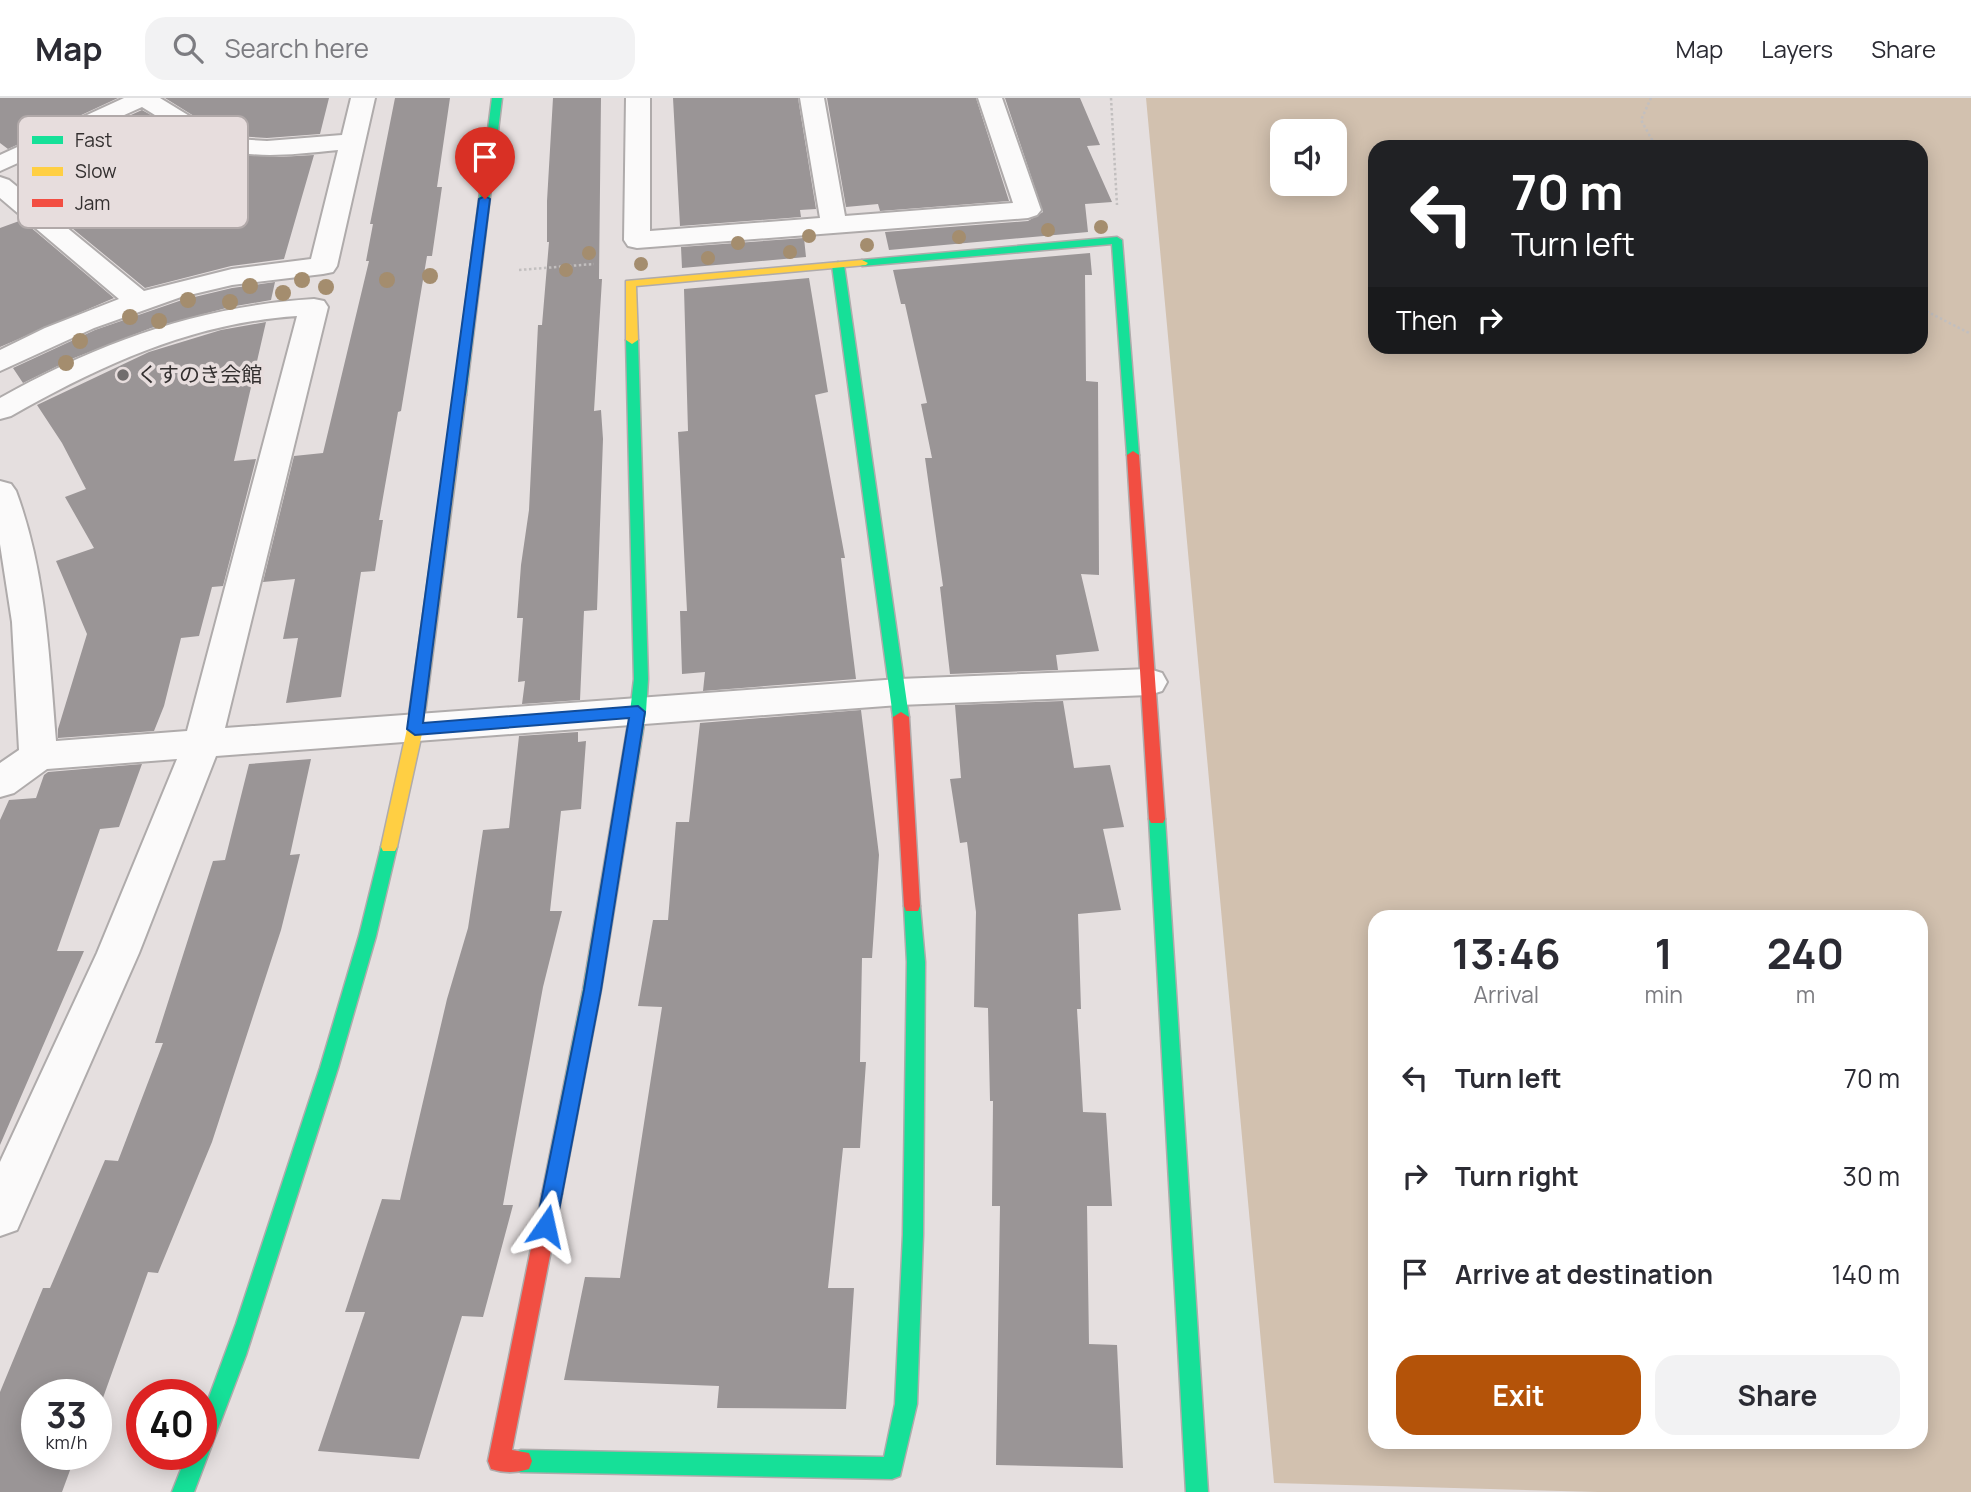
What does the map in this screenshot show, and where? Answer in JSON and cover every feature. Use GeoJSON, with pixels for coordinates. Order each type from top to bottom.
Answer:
{"type":"FeatureCollection","features":[{"type":"Feature","properties":{"kind":"street"},"geometry":{"type":"LineString","coordinates":[[105,116],[144,98],[173,116]]}},
{"type":"Feature","properties":{"kind":"street"},"geometry":{"type":"LineString","coordinates":[[0,362],[72,326],[141,302],[233,277],[323,266],[363,98]]}},
{"type":"Feature","properties":{"kind":"street"},"geometry":{"type":"LineString","coordinates":[[217,1407],[310,1128],[372,927],[415,729],[477,273],[497,98]]}},
{"type":"Feature","properties":{"kind":"street"},"geometry":{"type":"LineString","coordinates":[[638,98],[637,240],[1028,210],[990,98]]}},
{"type":"Feature","properties":{"kind":"street"},"geometry":{"type":"LineString","coordinates":[[812,98],[834,225]]}},
{"type":"Feature","properties":{"kind":"street"},"geometry":{"type":"LineString","coordinates":[[248,146],[264,148],[352,141]]}},
{"type":"Feature","properties":{"kind":"street"},"geometry":{"type":"LineString","coordinates":[[0,164],[18,156]]}},
{"type":"Feature","properties":{"kind":"street"},"geometry":{"type":"LineString","coordinates":[[0,185],[18,200]]}},
{"type":"Feature","properties":{"kind":"street"},"geometry":{"type":"LineString","coordinates":[[52,228],[141,302]]}},
{"type":"Feature","properties":{"kind":"street"},"geometry":{"type":"LineString","coordinates":[[838,265],[900,692],[916,976],[913,1235],[906,1391],[892,1468],[499,1461],[592,990],[638,712],[640,679],[630,283],[1117,240],[1149,682],[1197,1492]]}},
{"type":"Feature","properties":{"kind":"street"},"geometry":{"type":"LineString","coordinates":[[0,411],[90,360],[172,328],[242,312],[314,307],[202,744],[118,953],[0,1214]]}},
{"type":"Feature","properties":{"kind":"street"},"geometry":{"type":"LineString","coordinates":[[0,491],[12,520],[24,587],[38,756]]}},
{"type":"Feature","properties":{"kind":"street"},"geometry":{"type":"LineString","coordinates":[[0,783],[38,756],[900,692],[1149,682]]}},
{"type":"Feature","properties":{"kind":"street"},"geometry":{"type":"LineString","coordinates":[[183,1492],[192,1470]]}},
{"type":"Feature","properties":{"kind":"path"},"geometry":{"type":"LineString","coordinates":[[1111,98],[1117,240]]}},
{"type":"Feature","properties":{"kind":"path"},"geometry":{"type":"LineString","coordinates":[[1651,98],[1641,120],[1652,140]]}},
{"type":"Feature","properties":{"kind":"path"},"geometry":{"type":"LineString","coordinates":[[1928,312],[1971,334]]}},
{"type":"Feature","properties":{"kind":"shaded area"},"geometry":{"type":"Polygon","coordinates":[[[1146,98],[1971,98],[1971,1492],[1598,1492],[1274,1483],[1146,98]]]}},
{"type":"Feature","properties":{"kind":"building"},"geometry":{"type":"Polygon","coordinates":[[[0,98],[118,98],[79,116],[18,116],[18,144],[8,149],[0,143],[0,98]]]}},
{"type":"Feature","properties":{"kind":"building"},"geometry":{"type":"Polygon","coordinates":[[[165,98],[329,98],[320,134],[248,137],[248,116],[194,116],[165,98]]]}},
{"type":"Feature","properties":{"kind":"building"},"geometry":{"type":"Polygon","coordinates":[[[395,98],[450,98],[437,187],[442,187],[432,256],[427,256],[401,411],[398,412],[379,520],[383,520],[375,571],[361,572],[341,697],[286,703],[298,638],[283,639],[295,579],[263,582],[294,456],[323,453],[369,261],[366,261],[373,224],[370,224],[395,98]]]}},
{"type":"Feature","properties":{"kind":"building"},"geometry":{"type":"Polygon","coordinates":[[[553,98],[601,98],[599,279],[602,279],[594,411],[601,410],[603,439],[597,610],[584,611],[580,700],[522,704],[525,681],[518,682],[523,618],[517,618],[529,510],[538,325],[542,325],[549,242],[547,201],[553,98]]]}},
{"type":"Feature","properties":{"kind":"building"},"geometry":{"type":"Polygon","coordinates":[[[673,98],[798,98],[816,209],[800,210],[801,217],[680,226],[673,98]]]}},
{"type":"Feature","properties":{"kind":"building"},"geometry":{"type":"Polygon","coordinates":[[[827,98],[976,98],[1009,201],[880,211],[878,204],[846,207],[827,98]]]}},
{"type":"Feature","properties":{"kind":"building"},"geometry":{"type":"Polygon","coordinates":[[[1005,98],[1080,98],[1100,145],[1087,146],[1112,202],[1085,204],[1088,232],[889,250],[885,232],[1028,221],[1043,212],[1005,98]]]}},
{"type":"Feature","properties":{"kind":"building"},"geometry":{"type":"Polygon","coordinates":[[[142,110],[153,116],[129,116],[142,110]]]}},
{"type":"Feature","properties":{"kind":"building"},"geometry":{"type":"Polygon","coordinates":[[[248,155],[314,155],[284,259],[231,266],[145,288],[72,228],[248,228],[248,155]]]}},
{"type":"Feature","properties":{"kind":"building"},"geometry":{"type":"Polygon","coordinates":[[[18,221],[18,228],[31,228],[114,298],[0,347],[0,228],[18,221]]]}},
{"type":"Feature","properties":{"kind":"building"},"geometry":{"type":"Polygon","coordinates":[[[804,238],[806,257],[682,268],[681,247],[804,238]]]}},
{"type":"Feature","properties":{"kind":"building"},"geometry":{"type":"Polygon","coordinates":[[[1090,253],[1092,275],[1085,275],[1086,381],[1098,382],[1099,575],[1081,574],[1099,651],[1056,655],[1058,670],[950,674],[940,587],[943,586],[925,458],[932,458],[921,404],[927,403],[905,304],[901,304],[893,270],[1090,253]]]}},
{"type":"Feature","properties":{"kind":"building"},"geometry":{"type":"Polygon","coordinates":[[[809,278],[828,392],[815,395],[845,558],[841,558],[856,679],[703,691],[705,672],[682,674],[680,611],[687,611],[678,432],[688,431],[684,289],[809,278]]]}},
{"type":"Feature","properties":{"kind":"building"},"geometry":{"type":"Polygon","coordinates":[[[275,282],[271,300],[230,307],[151,328],[74,358],[23,383],[13,368],[95,330],[182,300],[232,288],[275,282]]]}},
{"type":"Feature","properties":{"kind":"building"},"geometry":{"type":"Polygon","coordinates":[[[266,322],[234,461],[256,459],[223,586],[212,587],[199,636],[181,638],[164,706],[154,731],[58,738],[58,729],[87,634],[56,561],[94,548],[65,497],[86,489],[62,443],[37,405],[149,352],[221,330],[266,322]]]}},
{"type":"Feature","properties":{"kind":"building"},"geometry":{"type":"Polygon","coordinates":[[[1063,701],[1074,768],[1110,765],[1124,827],[1103,829],[1121,910],[1078,914],[1081,1009],[1077,1009],[1083,1112],[1106,1113],[1112,1206],[1087,1206],[1089,1344],[1117,1345],[1123,1468],[996,1465],[1000,1206],[992,1206],[993,1101],[990,1101],[988,1008],[974,1007],[976,912],[967,842],[960,843],[950,779],[961,778],[955,705],[1063,701]]]}},
{"type":"Feature","properties":{"kind":"building"},"geometry":{"type":"Polygon","coordinates":[[[861,710],[879,855],[872,958],[862,958],[860,1062],[866,1062],[860,1148],[843,1148],[828,1288],[854,1288],[846,1409],[717,1408],[719,1386],[564,1380],[585,1277],[620,1278],[662,1007],[638,1006],[653,920],[668,920],[676,822],[689,822],[700,723],[861,710]]]}},
{"type":"Feature","properties":{"kind":"building"},"geometry":{"type":"Polygon","coordinates":[[[578,732],[578,742],[586,741],[581,809],[561,811],[550,911],[562,911],[543,987],[503,1205],[513,1205],[483,1317],[462,1316],[419,1459],[318,1451],[365,1312],[345,1312],[382,1199],[400,1200],[447,999],[468,928],[483,830],[509,828],[519,736],[578,732]]]}},
{"type":"Feature","properties":{"kind":"building"},"geometry":{"type":"Polygon","coordinates":[[[311,759],[290,855],[300,854],[281,930],[212,1142],[158,1273],[148,1272],[110,1379],[21,1379],[21,1470],[70,1470],[62,1492],[0,1492],[0,1392],[43,1288],[50,1288],[105,1160],[118,1161],[163,1043],[155,1043],[213,861],[225,860],[249,764],[311,759]]]}},
{"type":"Feature","properties":{"kind":"building"},"geometry":{"type":"Polygon","coordinates":[[[142,764],[119,827],[100,829],[57,951],[84,951],[0,1145],[0,820],[9,800],[36,798],[44,775],[48,772],[142,764]]]}},
{"type":"Feature","properties":{"kind":"traffic: fast"},"geometry":{"type":"LineString","coordinates":[[460,395],[497,98]]}},
{"type":"Feature","properties":{"kind":"traffic: fast"},"geometry":{"type":"LineString","coordinates":[[862,263],[1117,240],[1133,455]]}},
{"type":"Feature","properties":{"kind":"traffic: fast"},"geometry":{"type":"LineString","coordinates":[[838,265],[901,717]]}},
{"type":"Feature","properties":{"kind":"traffic: fast"},"geometry":{"type":"LineString","coordinates":[[552,1194],[592,990],[638,712],[641,679],[632,340]]}},
{"type":"Feature","properties":{"kind":"traffic: fast"},"geometry":{"type":"LineString","coordinates":[[1157,819],[1197,1492]]}},
{"type":"Feature","properties":{"kind":"traffic: fast"},"geometry":{"type":"LineString","coordinates":[[217,1405],[329,1068],[355,981],[389,847]]}},
{"type":"Feature","properties":{"kind":"traffic: fast"},"geometry":{"type":"LineString","coordinates":[[521,1461],[892,1468],[906,1404],[913,1235],[916,962],[912,906]]}},
{"type":"Feature","properties":{"kind":"traffic: fast"},"geometry":{"type":"LineString","coordinates":[[183,1492],[192,1470]]}},
{"type":"Feature","properties":{"kind":"traffic: slow"},"geometry":{"type":"LineString","coordinates":[[632,340],[630,283],[862,263]]}},
{"type":"Feature","properties":{"kind":"traffic: slow"},"geometry":{"type":"LineString","coordinates":[[389,847],[415,729],[460,395]]}},
{"type":"Feature","properties":{"kind":"traffic: jam"},"geometry":{"type":"LineString","coordinates":[[1133,455],[1157,819]]}},
{"type":"Feature","properties":{"kind":"traffic: jam"},"geometry":{"type":"LineString","coordinates":[[901,717],[912,906]]}},
{"type":"Feature","properties":{"kind":"traffic: jam"},"geometry":{"type":"LineString","coordinates":[[521,1461],[499,1461],[552,1194]]}},
{"type":"Feature","properties":{"kind":"place","name":"くすのき会館"},"geometry":{"type":"Point","coordinates":[123,375]}},
{"type":"Feature","properties":{"kind":"route"},"geometry":{"type":"LineString","coordinates":[[485,199],[415,729],[638,712],[629,753],[592,990],[546,1226]]}}]}
